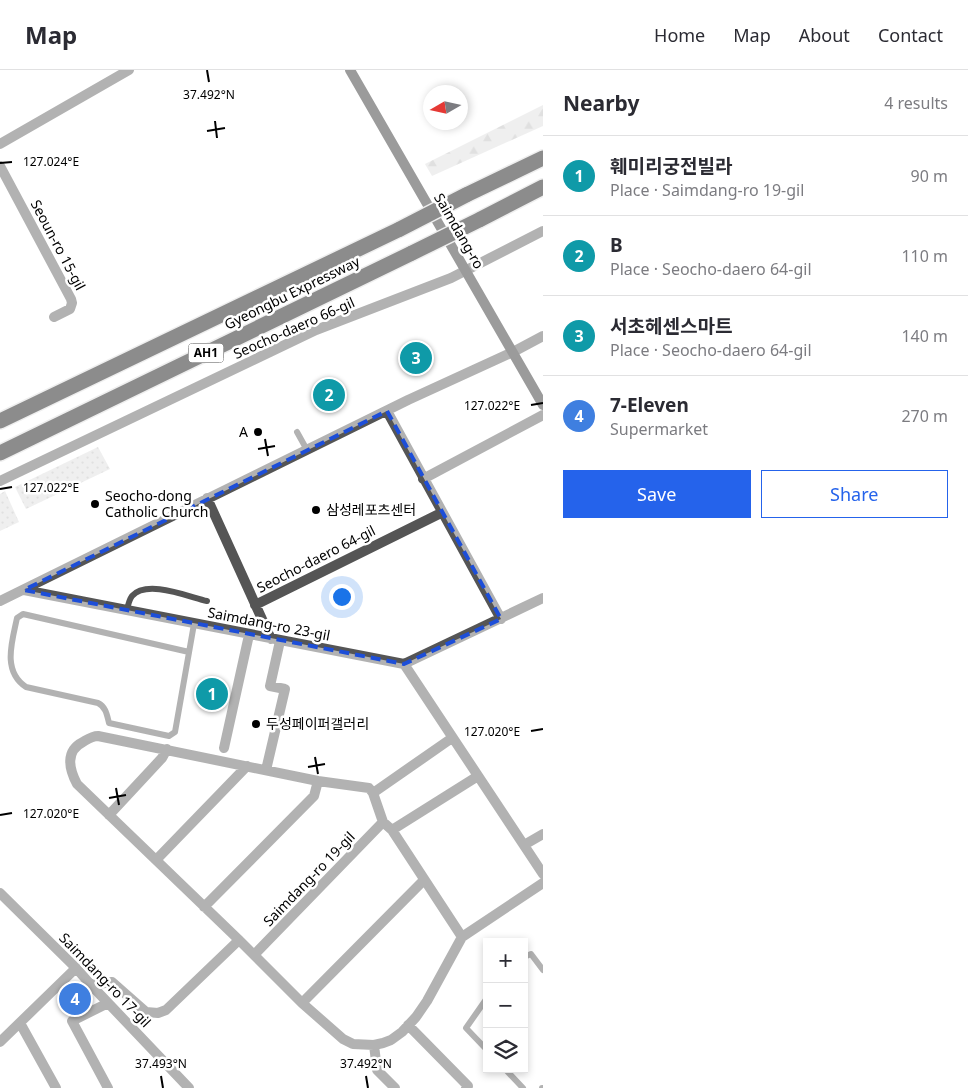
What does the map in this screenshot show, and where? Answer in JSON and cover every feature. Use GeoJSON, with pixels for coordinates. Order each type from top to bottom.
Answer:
{"type":"FeatureCollection","features":[{"type":"Feature","properties":{"kind":"highway","name":"Gyeongbu Expressway"},"geometry":{"type":"LineString","coordinates":[[0,421],[400,229],[543,158]]}},
{"type":"Feature","properties":{"kind":"highway","name":"Gyeongbu Expressway"},"geometry":{"type":"LineString","coordinates":[[0,453],[412,253],[543,187]]}},
{"type":"Feature","properties":{"kind":"main road","name":"Saimdang-ro"},"geometry":{"type":"LineString","coordinates":[[350,70],[543,405]]}},
{"type":"Feature","properties":{"kind":"street"},"geometry":{"type":"LineString","coordinates":[[0,144],[129,70]]}},
{"type":"Feature","properties":{"kind":"street","name":"Seoun-ro 15-gil"},"geometry":{"type":"LineString","coordinates":[[0,166],[4,181],[71,299],[70,309],[54,317]]}},
{"type":"Feature","properties":{"kind":"street","name":"Seocho-daero 66-gil"},"geometry":{"type":"LineString","coordinates":[[0,481],[316,330],[410,295],[542,235]]}},
{"type":"Feature","properties":{"kind":"street"},"geometry":{"type":"LineString","coordinates":[[0,601],[207,498],[543,336]]}},
{"type":"Feature","properties":{"kind":"street"},"geometry":{"type":"LineString","coordinates":[[387,411],[501,619]]}},
{"type":"Feature","properties":{"kind":"street"},"geometry":{"type":"LineString","coordinates":[[423,479],[543,415]]}},
{"type":"Feature","properties":{"kind":"street","name":"Seocho-daero 64-gil"},"geometry":{"type":"LineString","coordinates":[[207,498],[255,605],[441,512]]}},
{"type":"Feature","properties":{"kind":"street","name":"Saimdang-ro 23-gil"},"geometry":{"type":"LineString","coordinates":[[24,590],[404,664]]}},
{"type":"Feature","properties":{"kind":"street"},"geometry":{"type":"LineString","coordinates":[[543,598],[404,664],[543,874]]}},
{"type":"Feature","properties":{"kind":"street"},"geometry":{"type":"LineString","coordinates":[[255,605],[276,640],[270,686],[285,689],[266,770]]}},
{"type":"Feature","properties":{"kind":"street"},"geometry":{"type":"LineString","coordinates":[[224,748],[249,635]]}},
{"type":"Feature","properties":{"kind":"street"},"geometry":{"type":"LineString","coordinates":[[462,937],[392,830],[382,822],[369,788],[318,781],[98,736],[92,736],[73,749],[70,764],[71,774],[77,784],[302,1003],[353,1044],[374,1045],[391,1040],[408,1025],[427,1001],[462,937],[543,883]]}},
{"type":"Feature","properties":{"kind":"street"},"geometry":{"type":"LineString","coordinates":[[372,793],[452,738]]}},
{"type":"Feature","properties":{"kind":"street"},"geometry":{"type":"LineString","coordinates":[[110,815],[162,758],[167,750]]}},
{"type":"Feature","properties":{"kind":"street"},"geometry":{"type":"LineString","coordinates":[[156,860],[246,766]]}},
{"type":"Feature","properties":{"kind":"street"},"geometry":{"type":"LineString","coordinates":[[392,830],[478,776]]}},
{"type":"Feature","properties":{"kind":"street"},"geometry":{"type":"LineString","coordinates":[[204,907],[314,796],[318,781]]}},
{"type":"Feature","properties":{"kind":"street","name":"Saimdang-ro 19-gil"},"geometry":{"type":"LineString","coordinates":[[254,955],[382,822]]}},
{"type":"Feature","properties":{"kind":"street"},"geometry":{"type":"LineString","coordinates":[[524,845],[543,834]]}},
{"type":"Feature","properties":{"kind":"street"},"geometry":{"type":"LineString","coordinates":[[302,1003],[424,880]]}},
{"type":"Feature","properties":{"kind":"street","name":"Saimdang-ro 17-gil"},"geometry":{"type":"LineString","coordinates":[[2,898],[76,968],[189,1088]]}},
{"type":"Feature","properties":{"kind":"street"},"geometry":{"type":"LineString","coordinates":[[91,985],[112,982],[146,1012],[158,1013],[166,1010],[239,940]]}},
{"type":"Feature","properties":{"kind":"street"},"geometry":{"type":"LineString","coordinates":[[0,1042],[76,968]]}},
{"type":"Feature","properties":{"kind":"street"},"geometry":{"type":"LineString","coordinates":[[108,1003],[72,1021],[108,1088]]}},
{"type":"Feature","properties":{"kind":"street"},"geometry":{"type":"LineString","coordinates":[[20,1023],[56,1088]]}},
{"type":"Feature","properties":{"kind":"street"},"geometry":{"type":"LineString","coordinates":[[408,1025],[468,1086],[466,1088]]}},
{"type":"Feature","properties":{"kind":"street"},"geometry":{"type":"LineString","coordinates":[[374,1045],[377,1070],[395,1088]]}},
{"type":"Feature","properties":{"kind":"lane"},"geometry":{"type":"LineString","coordinates":[[297,432],[307,450]]}},
{"type":"Feature","properties":{"kind":"lane"},"geometry":{"type":"LineString","coordinates":[[127,610],[130,598],[135,593],[149,588],[207,602]]}},
{"type":"Feature","properties":{"kind":"lane"},"geometry":{"type":"LineString","coordinates":[[189,652],[24,614],[17,618],[10,665],[19,682],[26,687],[98,703],[106,711],[109,723],[166,737],[174,732],[189,652],[194,624]]}},
{"type":"Feature","properties":{"kind":"lane"},"geometry":{"type":"LineString","coordinates":[[528,956],[531,954],[543,970]]}},
{"type":"Feature","properties":{"kind":"lane"},"geometry":{"type":"LineString","coordinates":[[483,1004],[466,1028],[483,1046]]}},
{"type":"Feature","properties":{"kind":"lane"},"geometry":{"type":"LineString","coordinates":[[509,1073],[523,1088]]}},
{"type":"Feature","properties":{"kind":"highlighted area"},"geometry":{"type":"Polygon","coordinates":[[[387,411],[501,619],[404,664],[24,590],[387,411]]]}},
{"type":"Feature","properties":{"kind":"green space"},"geometry":{"type":"Polygon","coordinates":[[[543,105],[543,126],[432,176],[425,164],[543,105]]]}},
{"type":"Feature","properties":{"kind":"green space"},"geometry":{"type":"Polygon","coordinates":[[[98,447],[110,469],[26,509],[15,487],[98,447]]]}},
{"type":"Feature","properties":{"kind":"green space"},"geometry":{"type":"Polygon","coordinates":[[[5,491],[19,522],[0,531],[0,494],[5,491]]]}},
{"type":"Feature","properties":{"kind":"place","name":"서초헤센스마트"},"geometry":{"type":"Point","coordinates":[416,358]}},
{"type":"Feature","properties":{"kind":"place","name":"B"},"geometry":{"type":"Point","coordinates":[329,395]}},
{"type":"Feature","properties":{"kind":"place","name":"A"},"geometry":{"type":"Point","coordinates":[258,432]}},
{"type":"Feature","properties":{"kind":"place","name":"Seocho-dong Catholic Church"},"geometry":{"type":"Point","coordinates":[95,504]}},
{"type":"Feature","properties":{"kind":"place","name":"삼성레포츠센터"},"geometry":{"type":"Point","coordinates":[316,510]}},
{"type":"Feature","properties":{"kind":"place","name":"훼미리궁전빌라"},"geometry":{"type":"Point","coordinates":[212,694]}},
{"type":"Feature","properties":{"kind":"place","name":"두성페이퍼갤러리"},"geometry":{"type":"Point","coordinates":[256,724]}},
{"type":"Feature","properties":{"kind":"place","name":"7-Eleven"},"geometry":{"type":"Point","coordinates":[75,999]}}]}
